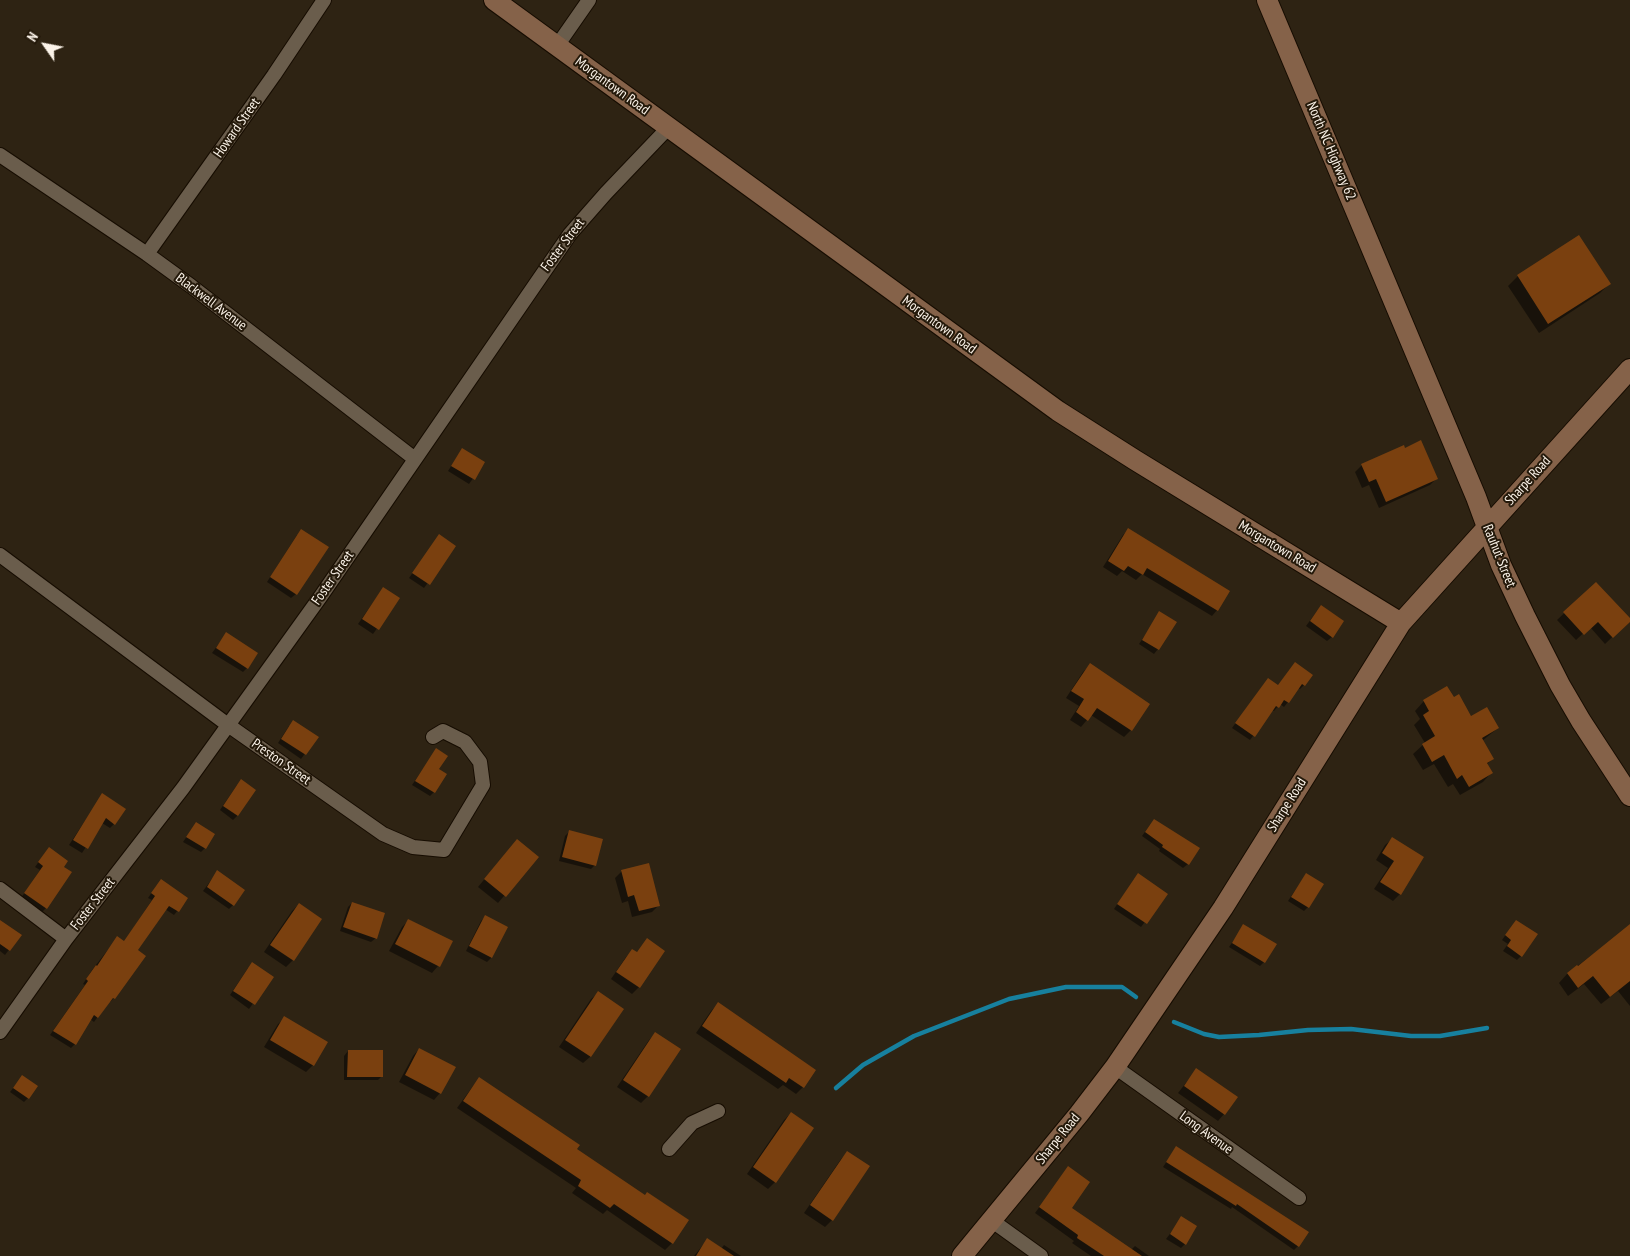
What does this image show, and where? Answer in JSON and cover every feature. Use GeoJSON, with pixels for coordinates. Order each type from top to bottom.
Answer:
{"type":"FeatureCollection","features":[{"type":"Feature","properties":{"kind":"street","name":"Howard Street"},"geometry":{"type":"LineString","coordinates":[[147,254],[274,75],[324,0]]}},
{"type":"Feature","properties":{"kind":"street","name":"Morgantown Road"},"geometry":{"type":"LineString","coordinates":[[494,0],[1058,410],[1135,460],[1402,623]]}},
{"type":"Feature","properties":{"kind":"street"},"geometry":{"type":"LineString","coordinates":[[557,46],[589,0]]}},
{"type":"Feature","properties":{"kind":"street","name":"North NC Highway 62"},"geometry":{"type":"LineString","coordinates":[[1267,0],[1395,302]]}},
{"type":"Feature","properties":{"kind":"street","name":"Foster Street"},"geometry":{"type":"LineString","coordinates":[[0,1032],[66,939],[177,796],[321,596],[570,234],[668,128]]}},
{"type":"Feature","properties":{"kind":"street","name":"Blackwell Avenue"},"geometry":{"type":"LineString","coordinates":[[0,155],[147,254],[415,458]]}},
{"type":"Feature","properties":{"kind":"street","name":"Rauhut Street"},"geometry":{"type":"LineString","coordinates":[[1395,302],[1505,574],[1560,685],[1630,796]]}},
{"type":"Feature","properties":{"kind":"street","name":"Sharpe Road"},"geometry":{"type":"LineString","coordinates":[[962,1256],[1079,1114],[1115,1067],[1223,908],[1402,623],[1487,526],[1630,369]]}},
{"type":"Feature","properties":{"kind":"street","name":"Preston Street"},"geometry":{"type":"LineString","coordinates":[[0,555],[228,725],[383,834],[413,848],[444,850],[483,785],[480,762],[465,742],[443,731],[433,737]]}},
{"type":"Feature","properties":{"kind":"street"},"geometry":{"type":"LineString","coordinates":[[0,889],[66,939]]}},
{"type":"Feature","properties":{"kind":"street","name":"Long Avenue"},"geometry":{"type":"LineString","coordinates":[[1115,1067],[1299,1198]]}},
{"type":"Feature","properties":{"kind":"street"},"geometry":{"type":"LineString","coordinates":[[669,1149],[692,1123],[718,1110]]}},
{"type":"Feature","properties":{"kind":"street"},"geometry":{"type":"LineString","coordinates":[[991,1220],[1041,1256]]}},
{"type":"Feature","properties":{"kind":"building"},"geometry":{"type":"Polygon","coordinates":[[[1579,235],[1611,284],[1548,324],[1517,275],[1579,235]]]}},
{"type":"Feature","properties":{"kind":"building"},"geometry":{"type":"Polygon","coordinates":[[[1421,440],[1438,479],[1386,502],[1376,479],[1369,482],[1361,464],[1404,445],[1405,448],[1421,440]]]}},
{"type":"Feature","properties":{"kind":"building"},"geometry":{"type":"Polygon","coordinates":[[[462,448],[485,462],[475,480],[451,466],[462,448]]]}},
{"type":"Feature","properties":{"kind":"building"},"geometry":{"type":"Polygon","coordinates":[[[1128,528],[1230,591],[1218,611],[1147,568],[1143,575],[1128,566],[1124,571],[1108,561],[1128,528]]]}},
{"type":"Feature","properties":{"kind":"building"},"geometry":{"type":"Polygon","coordinates":[[[301,529],[329,547],[297,595],[270,577],[301,529]]]}},
{"type":"Feature","properties":{"kind":"building"},"geometry":{"type":"Polygon","coordinates":[[[439,534],[456,546],[430,585],[412,573],[439,534]]]}},
{"type":"Feature","properties":{"kind":"building"},"geometry":{"type":"Polygon","coordinates":[[[1596,582],[1630,618],[1630,622],[1613,638],[1598,622],[1584,635],[1563,612],[1596,582]]]}},
{"type":"Feature","properties":{"kind":"building"},"geometry":{"type":"Polygon","coordinates":[[[383,587],[400,598],[379,630],[362,619],[383,587]]]}},
{"type":"Feature","properties":{"kind":"building"},"geometry":{"type":"Polygon","coordinates":[[[1321,605],[1344,621],[1333,638],[1310,621],[1321,605]]]}},
{"type":"Feature","properties":{"kind":"building"},"geometry":{"type":"Polygon","coordinates":[[[1159,611],[1177,622],[1159,650],[1142,640],[1159,611]]]}},
{"type":"Feature","properties":{"kind":"building"},"geometry":{"type":"Polygon","coordinates":[[[226,632],[258,653],[248,669],[216,648],[226,632]]]}},
{"type":"Feature","properties":{"kind":"building"},"geometry":{"type":"Polygon","coordinates":[[[1295,662],[1313,675],[1305,686],[1302,684],[1289,703],[1284,700],[1279,708],[1276,706],[1255,737],[1235,723],[1268,678],[1278,685],[1295,662]]]}},
{"type":"Feature","properties":{"kind":"building"},"geometry":{"type":"Polygon","coordinates":[[[1090,663],[1150,704],[1132,731],[1097,708],[1088,721],[1076,712],[1084,699],[1071,691],[1090,663]]]}},
{"type":"Feature","properties":{"kind":"building"},"geometry":{"type":"Polygon","coordinates":[[[1447,686],[1454,697],[1459,694],[1471,716],[1487,707],[1499,728],[1482,738],[1494,759],[1487,763],[1493,773],[1469,787],[1462,775],[1457,779],[1444,755],[1432,762],[1422,744],[1435,736],[1423,715],[1429,711],[1423,700],[1447,686]]]}},
{"type":"Feature","properties":{"kind":"building"},"geometry":{"type":"Polygon","coordinates":[[[293,720],[319,737],[306,755],[281,739],[293,720]]]}},
{"type":"Feature","properties":{"kind":"building"},"geometry":{"type":"Polygon","coordinates":[[[436,748],[448,756],[439,769],[447,774],[435,793],[415,781],[436,748]]]}},
{"type":"Feature","properties":{"kind":"building"},"geometry":{"type":"Polygon","coordinates":[[[241,779],[256,790],[238,816],[223,806],[241,779]]]}},
{"type":"Feature","properties":{"kind":"building"},"geometry":{"type":"Polygon","coordinates":[[[102,793],[126,809],[115,825],[106,818],[88,849],[73,840],[102,793]]]}},
{"type":"Feature","properties":{"kind":"building"},"geometry":{"type":"Polygon","coordinates":[[[1154,819],[1200,848],[1189,865],[1162,847],[1163,845],[1145,832],[1154,819]]]}},
{"type":"Feature","properties":{"kind":"building"},"geometry":{"type":"Polygon","coordinates":[[[196,822],[215,834],[206,849],[186,837],[196,822]]]}},
{"type":"Feature","properties":{"kind":"building"},"geometry":{"type":"Polygon","coordinates":[[[569,830],[603,839],[596,866],[562,857],[569,830]]]}},
{"type":"Feature","properties":{"kind":"building"},"geometry":{"type":"Polygon","coordinates":[[[1392,837],[1424,857],[1401,895],[1380,882],[1394,861],[1382,853],[1392,837]]]}},
{"type":"Feature","properties":{"kind":"building"},"geometry":{"type":"Polygon","coordinates":[[[517,839],[539,857],[506,897],[484,879],[517,839]]]}},
{"type":"Feature","properties":{"kind":"building"},"geometry":{"type":"Polygon","coordinates":[[[49,847],[68,861],[64,867],[72,872],[47,909],[24,893],[43,866],[38,862],[49,847]]]}},
{"type":"Feature","properties":{"kind":"building"},"geometry":{"type":"Polygon","coordinates":[[[649,863],[660,906],[639,911],[634,895],[628,897],[621,870],[649,863]]]}},
{"type":"Feature","properties":{"kind":"building"},"geometry":{"type":"Polygon","coordinates":[[[217,870],[245,890],[234,906],[207,887],[217,870]]]}},
{"type":"Feature","properties":{"kind":"building"},"geometry":{"type":"Polygon","coordinates":[[[1138,873],[1168,894],[1147,924],[1117,904],[1138,873]]]}},
{"type":"Feature","properties":{"kind":"building"},"geometry":{"type":"Polygon","coordinates":[[[1306,873],[1324,884],[1309,908],[1291,897],[1306,873]]]}},
{"type":"Feature","properties":{"kind":"building"},"geometry":{"type":"Polygon","coordinates":[[[161,879],[188,898],[179,912],[169,906],[138,950],[146,956],[115,999],[113,998],[98,1018],[94,1015],[76,1045],[53,1031],[88,981],[86,979],[117,936],[124,941],[155,896],[151,893],[161,879]]]}},
{"type":"Feature","properties":{"kind":"building"},"geometry":{"type":"Polygon","coordinates":[[[352,902],[385,913],[377,939],[343,927],[352,902]]]}},
{"type":"Feature","properties":{"kind":"building"},"geometry":{"type":"Polygon","coordinates":[[[299,903],[322,919],[294,961],[270,945],[299,903]]]}},
{"type":"Feature","properties":{"kind":"building"},"geometry":{"type":"Polygon","coordinates":[[[485,915],[508,927],[492,958],[469,946],[485,915]]]}},
{"type":"Feature","properties":{"kind":"building"},"geometry":{"type":"Polygon","coordinates":[[[408,919],[453,941],[440,967],[395,944],[408,919]]]}},
{"type":"Feature","properties":{"kind":"building"},"geometry":{"type":"Polygon","coordinates":[[[0,920],[22,935],[10,951],[0,944],[0,920]]]}},
{"type":"Feature","properties":{"kind":"building"},"geometry":{"type":"Polygon","coordinates":[[[1516,920],[1538,934],[1522,957],[1507,946],[1511,940],[1505,935],[1516,920]]]}},
{"type":"Feature","properties":{"kind":"building"},"geometry":{"type":"Polygon","coordinates":[[[1243,924],[1277,944],[1265,963],[1232,943],[1243,924]]]}},
{"type":"Feature","properties":{"kind":"building"},"geometry":{"type":"Polygon","coordinates":[[[1630,924],[1630,981],[1610,997],[1593,976],[1578,988],[1567,973],[1630,924]]]}},
{"type":"Feature","properties":{"kind":"building"},"geometry":{"type":"Polygon","coordinates":[[[647,938],[665,951],[640,988],[616,972],[632,949],[637,952],[647,938]]]}},
{"type":"Feature","properties":{"kind":"building"},"geometry":{"type":"Polygon","coordinates":[[[252,962],[274,977],[255,1005],[233,991],[252,962]]]}},
{"type":"Feature","properties":{"kind":"building"},"geometry":{"type":"Polygon","coordinates":[[[598,991],[624,1009],[591,1057],[565,1040],[598,991]]]}},
{"type":"Feature","properties":{"kind":"building"},"geometry":{"type":"Polygon","coordinates":[[[718,1002],[816,1070],[804,1088],[789,1078],[786,1083],[702,1026],[718,1002]]]}},
{"type":"Feature","properties":{"kind":"building"},"geometry":{"type":"Polygon","coordinates":[[[284,1016],[328,1042],[314,1066],[270,1040],[284,1016]]]}},
{"type":"Feature","properties":{"kind":"building"},"geometry":{"type":"Polygon","coordinates":[[[655,1032],[681,1049],[649,1097],[623,1080],[655,1032]]]}},
{"type":"Feature","properties":{"kind":"building"},"geometry":{"type":"Polygon","coordinates":[[[419,1048],[456,1067],[441,1094],[405,1075],[419,1048]]]}},
{"type":"Feature","properties":{"kind":"building"},"geometry":{"type":"Polygon","coordinates":[[[348,1050],[383,1050],[383,1077],[347,1077],[348,1050]]]}},
{"type":"Feature","properties":{"kind":"building"},"geometry":{"type":"Polygon","coordinates":[[[1196,1068],[1238,1097],[1225,1115],[1184,1086],[1196,1068]]]}},
{"type":"Feature","properties":{"kind":"building"},"geometry":{"type":"Polygon","coordinates":[[[22,1075],[38,1086],[29,1099],[13,1088],[22,1075]]]}},
{"type":"Feature","properties":{"kind":"building"},"geometry":{"type":"Polygon","coordinates":[[[479,1077],[580,1145],[577,1149],[645,1195],[647,1192],[689,1220],[673,1244],[614,1204],[610,1208],[578,1186],[581,1180],[463,1101],[479,1077]]]}},
{"type":"Feature","properties":{"kind":"building"},"geometry":{"type":"Polygon","coordinates":[[[791,1112],[814,1128],[776,1183],[753,1167],[791,1112]]]}},
{"type":"Feature","properties":{"kind":"building"},"geometry":{"type":"Polygon","coordinates":[[[1176,1146],[1309,1232],[1299,1247],[1237,1204],[1236,1206],[1166,1162],[1176,1146]]]}},
{"type":"Feature","properties":{"kind":"building"},"geometry":{"type":"Polygon","coordinates":[[[847,1151],[870,1166],[833,1221],[810,1205],[847,1151]]]}},
{"type":"Feature","properties":{"kind":"building"},"geometry":{"type":"Polygon","coordinates":[[[1068,1166],[1090,1182],[1072,1208],[1142,1256],[1104,1256],[1077,1238],[1078,1235],[1039,1207],[1068,1166]]]}},
{"type":"Feature","properties":{"kind":"building"},"geometry":{"type":"Polygon","coordinates":[[[1181,1216],[1197,1226],[1186,1245],[1170,1234],[1181,1216]]]}},
{"type":"Feature","properties":{"kind":"building"},"geometry":{"type":"Polygon","coordinates":[[[707,1238],[734,1256],[696,1256],[707,1238]]]}},
{"type":"Feature","properties":{"kind":"waterway"},"geometry":{"type":"LineString","coordinates":[[836,1088],[863,1065],[914,1036],[1009,999],[1066,987],[1122,987],[1136,997]]}},
{"type":"Feature","properties":{"kind":"waterway"},"geometry":{"type":"LineString","coordinates":[[1174,1022],[1204,1034],[1219,1037],[1308,1030],[1351,1029],[1411,1036],[1440,1036],[1487,1028]]}}]}
